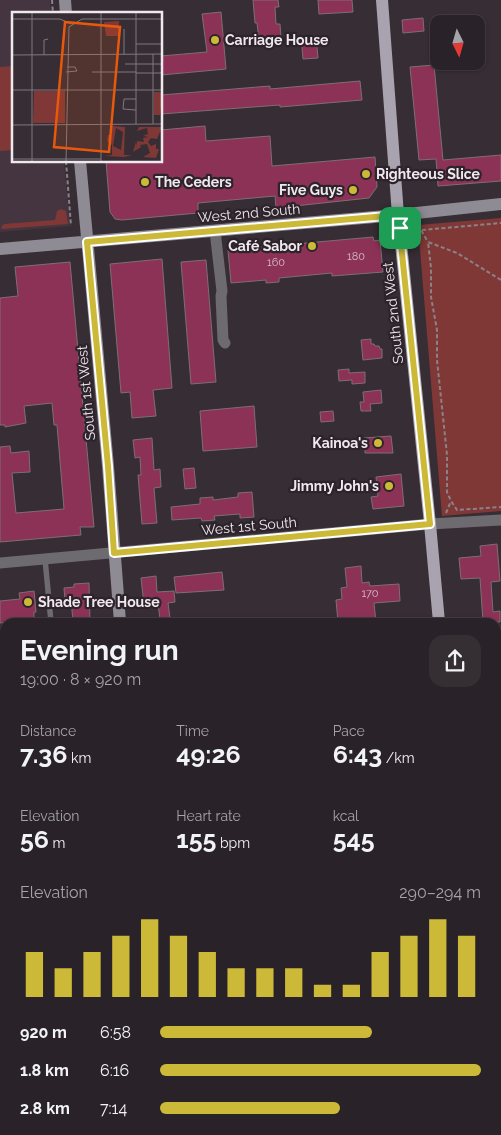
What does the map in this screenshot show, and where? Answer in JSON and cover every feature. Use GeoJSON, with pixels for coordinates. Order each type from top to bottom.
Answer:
{"type":"FeatureCollection","features":[{"type":"Feature","properties":{"kind":"main road","name":"South 2nd West"},"geometry":{"type":"LineString","coordinates":[[382,0],[398,215],[430,524],[438,618]]}},
{"type":"Feature","properties":{"kind":"street","name":"South 1st West"},"geometry":{"type":"LineString","coordinates":[[80,162],[108,466],[120,618]]}},
{"type":"Feature","properties":{"kind":"street","name":"West 2nd South"},"geometry":{"type":"LineString","coordinates":[[0,249],[398,215],[501,204]]}},
{"type":"Feature","properties":{"kind":"street"},"geometry":{"type":"LineString","coordinates":[[215,231],[222,291],[223,340],[225,343]]}},
{"type":"Feature","properties":{"kind":"street","name":"West 1st South"},"geometry":{"type":"LineString","coordinates":[[0,563],[430,524],[501,520]]}},
{"type":"Feature","properties":{"kind":"lane"},"geometry":{"type":"LineString","coordinates":[[45,559],[51,618]]}},
{"type":"Feature","properties":{"kind":"path"},"geometry":{"type":"LineString","coordinates":[[66,162],[71,226]]}},
{"type":"Feature","properties":{"kind":"path"},"geometry":{"type":"LineString","coordinates":[[422,230],[501,223]]}},
{"type":"Feature","properties":{"kind":"path"},"geometry":{"type":"LineString","coordinates":[[418,225],[428,242],[431,268],[431,297],[437,330],[437,360],[447,455],[448,492],[451,501],[458,510],[501,507]]}},
{"type":"Feature","properties":{"kind":"path"},"geometry":{"type":"LineString","coordinates":[[428,242],[457,253],[501,280]]}},
{"type":"Feature","properties":{"kind":"path"},"geometry":{"type":"LineString","coordinates":[[444,517],[451,501]]}},
{"type":"Feature","properties":{"kind":"shaded area"},"geometry":{"type":"Polygon","coordinates":[[[0,0],[50,0],[51,12],[12,12],[12,162],[64,162],[70,226],[0,232],[0,0]]]}},
{"type":"Feature","properties":{"kind":"shaded area"},"geometry":{"type":"Polygon","coordinates":[[[12,66],[12,150],[0,151],[0,67],[12,66]]]}},
{"type":"Feature","properties":{"kind":"shaded area"},"geometry":{"type":"Polygon","coordinates":[[[61,209],[66,211],[68,224],[2,229],[1,227],[4,224],[55,220],[57,211],[61,209]]]}},
{"type":"Feature","properties":{"kind":"shaded area"},"geometry":{"type":"Polygon","coordinates":[[[501,218],[501,511],[442,516],[418,225],[501,218]]]}},
{"type":"Feature","properties":{"kind":"building"},"geometry":{"type":"Polygon","coordinates":[[[253,0],[278,0],[279,7],[275,7],[276,24],[280,24],[281,38],[259,40],[253,0]]]}},
{"type":"Feature","properties":{"kind":"building"},"geometry":{"type":"Polygon","coordinates":[[[318,0],[352,0],[353,12],[319,14],[318,0]]]}},
{"type":"Feature","properties":{"kind":"building","name":"Carriage House"},"geometry":{"type":"Polygon","coordinates":[[[221,12],[226,69],[162,75],[162,56],[207,52],[202,14],[221,12]]]}},
{"type":"Feature","properties":{"kind":"building"},"geometry":{"type":"Polygon","coordinates":[[[423,18],[424,31],[403,33],[402,20],[423,18]]]}},
{"type":"Feature","properties":{"kind":"building"},"geometry":{"type":"Polygon","coordinates":[[[316,36],[318,58],[303,59],[301,37],[316,36]]]}},
{"type":"Feature","properties":{"kind":"building"},"geometry":{"type":"Polygon","coordinates":[[[430,65],[430,70],[434,70],[443,160],[501,155],[501,181],[438,186],[436,159],[419,160],[410,67],[430,65]]]}},
{"type":"Feature","properties":{"kind":"building"},"geometry":{"type":"Polygon","coordinates":[[[360,81],[362,100],[162,114],[162,95],[270,86],[270,89],[360,81]]]}},
{"type":"Feature","properties":{"kind":"building"},"geometry":{"type":"Polygon","coordinates":[[[205,126],[206,141],[270,136],[272,166],[375,157],[377,187],[369,198],[276,208],[275,196],[198,203],[198,213],[122,220],[115,219],[110,212],[106,162],[162,162],[162,130],[205,126]]]}},
{"type":"Feature","properties":{"kind":"building"},"geometry":{"type":"Polygon","coordinates":[[[373,237],[374,241],[380,240],[383,272],[332,276],[332,273],[279,278],[279,282],[266,283],[266,280],[231,283],[228,250],[373,237]]]}},
{"type":"Feature","properties":{"kind":"building"},"geometry":{"type":"Polygon","coordinates":[[[162,259],[172,388],[153,390],[156,416],[132,418],[130,392],[121,393],[110,264],[162,259]]]}},
{"type":"Feature","properties":{"kind":"building"},"geometry":{"type":"Polygon","coordinates":[[[206,260],[216,382],[191,384],[181,262],[206,260]]]}},
{"type":"Feature","properties":{"kind":"building"},"geometry":{"type":"Polygon","coordinates":[[[70,262],[94,527],[80,527],[81,535],[0,542],[0,447],[10,446],[11,453],[29,451],[30,472],[12,473],[16,513],[64,509],[57,425],[54,425],[52,403],[24,406],[26,423],[5,427],[5,425],[0,425],[0,298],[18,296],[15,267],[70,262]]]}},
{"type":"Feature","properties":{"kind":"building"},"geometry":{"type":"Polygon","coordinates":[[[371,339],[371,344],[382,349],[382,358],[363,360],[361,340],[371,339]]]}},
{"type":"Feature","properties":{"kind":"building"},"geometry":{"type":"Polygon","coordinates":[[[349,369],[349,373],[365,372],[365,383],[352,384],[352,380],[339,381],[338,370],[349,369]]]}},
{"type":"Feature","properties":{"kind":"building"},"geometry":{"type":"Polygon","coordinates":[[[381,390],[382,403],[370,404],[371,411],[361,411],[360,402],[364,402],[363,392],[381,390]]]}},
{"type":"Feature","properties":{"kind":"building"},"geometry":{"type":"Polygon","coordinates":[[[254,406],[257,447],[203,451],[200,411],[254,406]]]}},
{"type":"Feature","properties":{"kind":"building"},"geometry":{"type":"Polygon","coordinates":[[[333,411],[334,421],[321,422],[320,412],[333,411]]]}},
{"type":"Feature","properties":{"kind":"building","name":"Kainoa's"},"geometry":{"type":"Polygon","coordinates":[[[391,436],[393,453],[365,453],[364,438],[391,436]]]}},
{"type":"Feature","properties":{"kind":"building"},"geometry":{"type":"Polygon","coordinates":[[[152,438],[154,470],[160,469],[161,487],[154,488],[157,523],[142,524],[138,475],[141,475],[140,457],[135,458],[133,440],[152,438]]]}},
{"type":"Feature","properties":{"kind":"building"},"geometry":{"type":"Polygon","coordinates":[[[194,468],[196,488],[185,489],[183,469],[194,468]]]}},
{"type":"Feature","properties":{"kind":"building","name":"Jimmy John's"},"geometry":{"type":"Polygon","coordinates":[[[401,474],[404,506],[373,509],[371,497],[378,496],[376,477],[401,474]]]}},
{"type":"Feature","properties":{"kind":"building"},"geometry":{"type":"Polygon","coordinates":[[[252,492],[254,517],[240,518],[240,514],[214,516],[215,520],[202,521],[201,518],[172,520],[171,507],[200,504],[200,498],[213,497],[213,500],[238,497],[238,493],[252,492]]]}},
{"type":"Feature","properties":{"kind":"building"},"geometry":{"type":"Polygon","coordinates":[[[497,544],[500,581],[491,582],[493,612],[500,611],[500,618],[483,618],[480,578],[461,579],[459,558],[481,556],[480,546],[497,544]]]}},
{"type":"Feature","properties":{"kind":"building"},"geometry":{"type":"Polygon","coordinates":[[[361,566],[362,583],[369,582],[370,586],[399,584],[400,601],[374,603],[376,618],[338,618],[336,600],[342,599],[341,588],[347,587],[345,568],[361,566]]]}},
{"type":"Feature","properties":{"kind":"building"},"geometry":{"type":"Polygon","coordinates":[[[222,572],[224,590],[176,593],[174,577],[222,572]]]}},
{"type":"Feature","properties":{"kind":"building"},"geometry":{"type":"Polygon","coordinates":[[[156,576],[157,592],[174,591],[175,602],[168,603],[170,618],[160,618],[158,604],[144,605],[141,578],[156,576]]]}},
{"type":"Feature","properties":{"kind":"building"},"geometry":{"type":"Polygon","coordinates":[[[89,583],[90,618],[73,618],[71,599],[65,600],[64,588],[74,587],[74,584],[89,583]]]}},
{"type":"Feature","properties":{"kind":"building"},"geometry":{"type":"Polygon","coordinates":[[[34,591],[36,612],[34,612],[34,618],[0,618],[0,601],[20,599],[19,593],[34,591]]]}},
{"type":"Feature","properties":{"kind":"place","name":"Carriage House"},"geometry":{"type":"Point","coordinates":[215,40]}},
{"type":"Feature","properties":{"kind":"place","name":"Righteous Slice"},"geometry":{"type":"Point","coordinates":[366,174]}},
{"type":"Feature","properties":{"kind":"place","name":"The Ceders"},"geometry":{"type":"Point","coordinates":[145,182]}},
{"type":"Feature","properties":{"kind":"place","name":"Five Guys"},"geometry":{"type":"Point","coordinates":[353,190]}},
{"type":"Feature","properties":{"kind":"place","name":"Café Sabor"},"geometry":{"type":"Point","coordinates":[312,246]}},
{"type":"Feature","properties":{"kind":"place","name":"Kainoa's"},"geometry":{"type":"Point","coordinates":[378,443]}},
{"type":"Feature","properties":{"kind":"place","name":"Jimmy John's"},"geometry":{"type":"Point","coordinates":[389,486]}},
{"type":"Feature","properties":{"kind":"place","name":"Shade Tree House"},"geometry":{"type":"Point","coordinates":[28,602]}},
{"type":"Feature","properties":{"kind":"route"},"geometry":{"type":"LineString","coordinates":[[398,215],[400,228],[430,524],[114,553],[108,466],[87,242],[398,215]]}}]}
